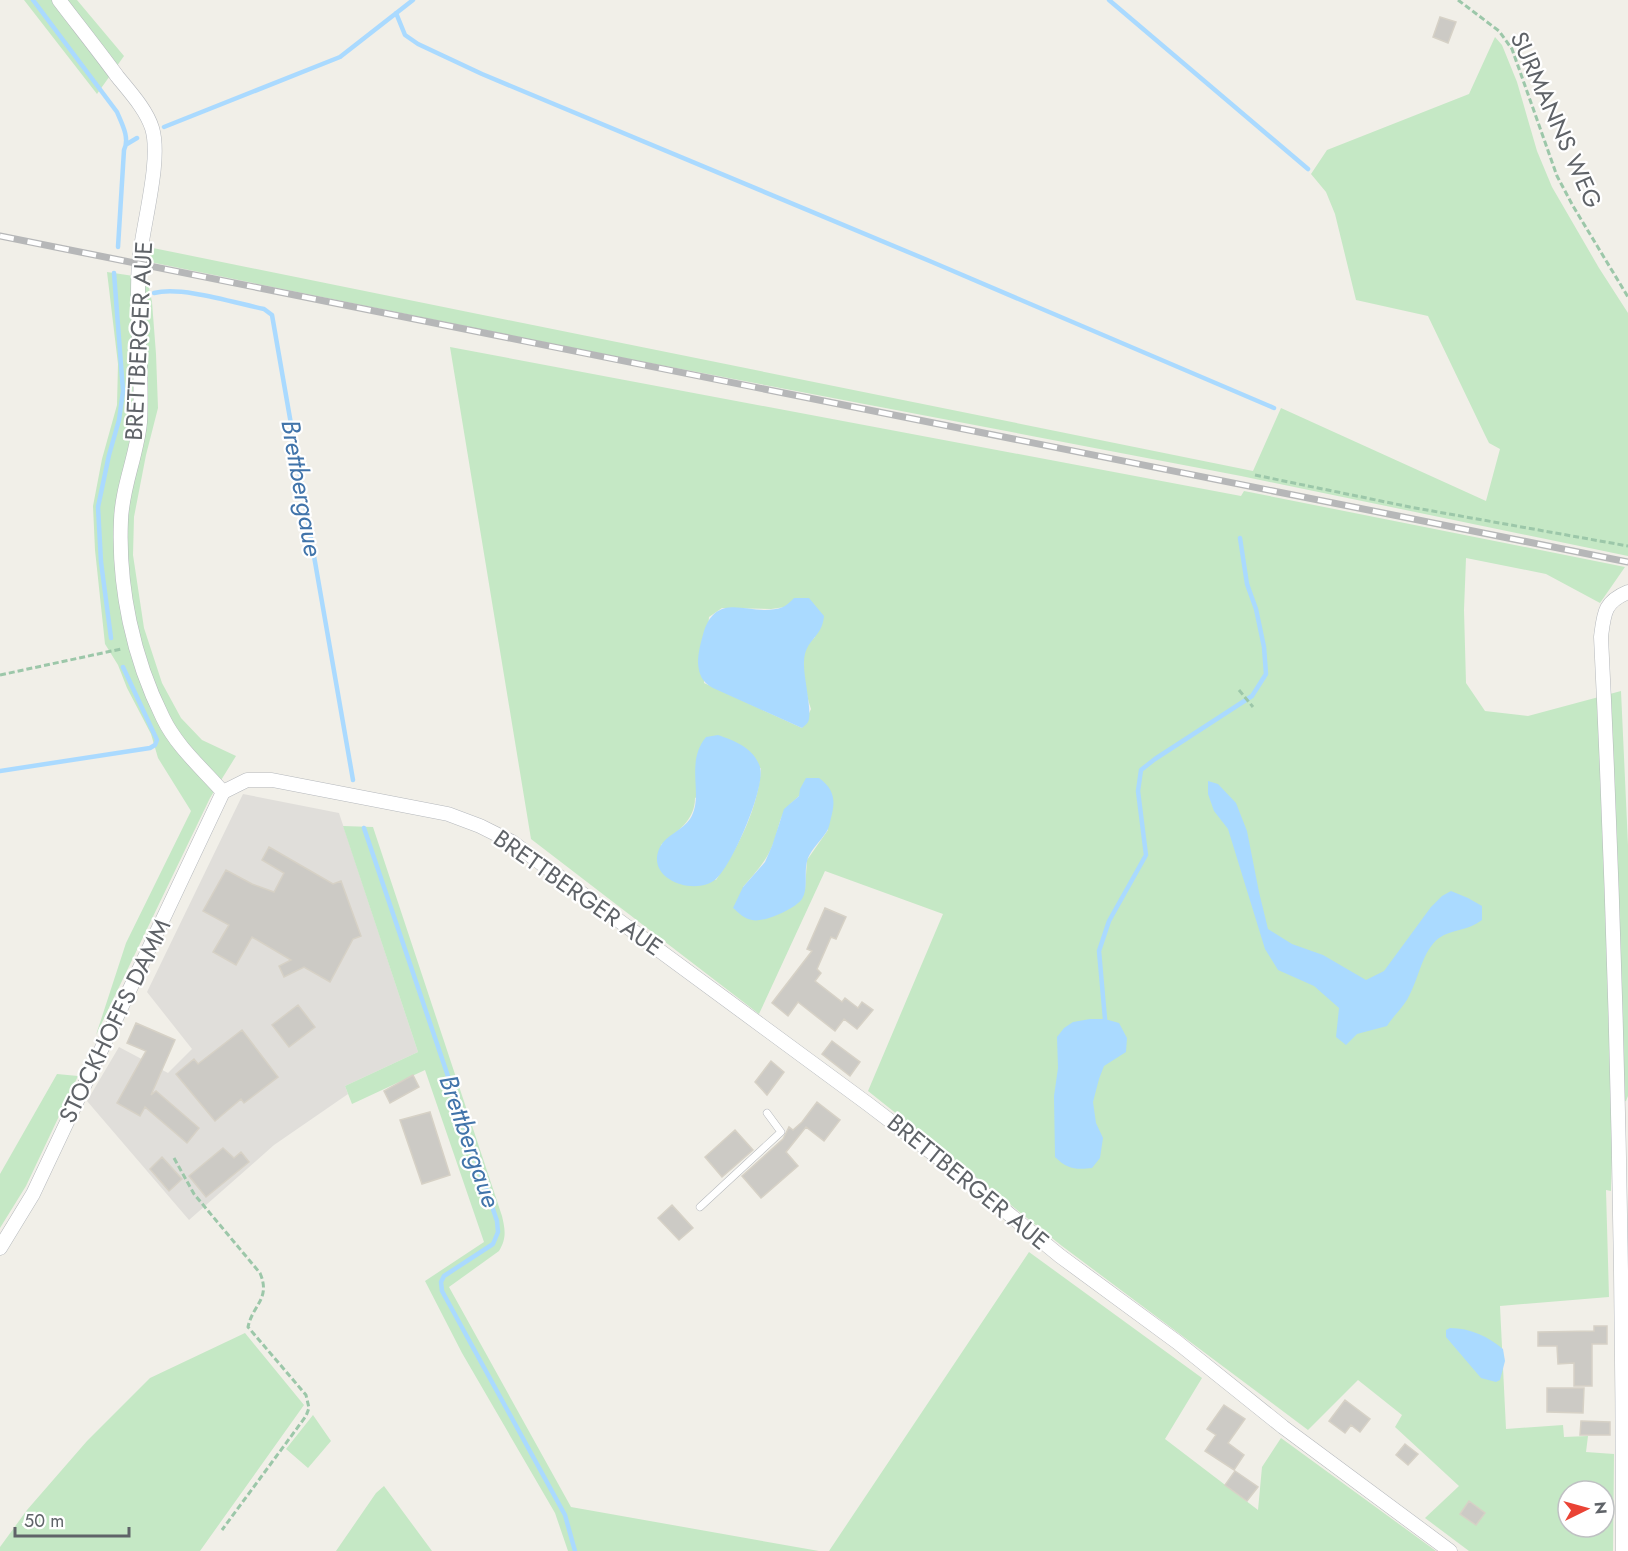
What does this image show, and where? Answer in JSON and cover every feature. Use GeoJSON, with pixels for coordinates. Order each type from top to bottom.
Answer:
{"type":"FeatureCollection","features":[{"type":"Feature","properties":{"kind":"street","name":"BRETTBERGER AUE"},"geometry":{"type":"LineString","coordinates":[[59,0],[138,102],[152,128],[156,149],[139,264],[142,378],[140,425],[121,518],[122,557],[126,600],[138,651],[164,719],[189,757],[223,792],[247,780],[272,780],[448,814],[480,826],[512,842],[868,1104],[965,1178],[1060,1256],[1177,1342],[1283,1427],[1450,1551]]}},
{"type":"Feature","properties":{"kind":"street"},"geometry":{"type":"LineString","coordinates":[[1623,1551],[1623,1317],[1613,879],[1601,637],[1604,615],[1614,598],[1628,592]]}},
{"type":"Feature","properties":{"kind":"street","name":"STOCKHOFFS DAMM"},"geometry":{"type":"LineString","coordinates":[[0,1248],[33,1194],[223,792]]}},
{"type":"Feature","properties":{"kind":"lane"},"geometry":{"type":"LineString","coordinates":[[700,1207],[781,1132],[767,1113]]}},
{"type":"Feature","properties":{"kind":"path","name":"SURMANNS WEG"},"geometry":{"type":"LineString","coordinates":[[1458,0],[1499,31],[1512,49],[1557,176],[1628,297]]}},
{"type":"Feature","properties":{"kind":"path"},"geometry":{"type":"LineString","coordinates":[[1255,475],[1410,507],[1628,546]]}},
{"type":"Feature","properties":{"kind":"path"},"geometry":{"type":"LineString","coordinates":[[0,675],[121,649],[138,651]]}},
{"type":"Feature","properties":{"kind":"path"},"geometry":{"type":"LineString","coordinates":[[1239,690],[1253,707]]}},
{"type":"Feature","properties":{"kind":"path"},"geometry":{"type":"LineString","coordinates":[[174,1158],[194,1194],[260,1273],[265,1285],[263,1297],[251,1316],[248,1327],[306,1395],[309,1408],[306,1416],[222,1530]]}},
{"type":"Feature","properties":{"kind":"shaded area"},"geometry":{"type":"Polygon","coordinates":[[[243,794],[339,813],[418,1052],[345,1086],[348,1094],[274,1145],[189,1220],[87,1101],[119,1047],[168,1073],[192,1049],[147,992],[243,794]]]}},
{"type":"Feature","properties":{"kind":"green space"},"geometry":{"type":"Polygon","coordinates":[[[24,0],[77,0],[124,56],[97,94],[24,0]]]}},
{"type":"Feature","properties":{"kind":"green space"},"geometry":{"type":"Polygon","coordinates":[[[1495,37],[1502,45],[1517,82],[1537,151],[1552,187],[1628,313],[1628,556],[1241,476],[608,355],[145,261],[148,247],[1253,471],[1281,408],[1486,501],[1500,449],[1489,443],[1428,316],[1356,300],[1335,214],[1326,192],[1311,174],[1327,150],[1469,94],[1495,37]]]}},
{"type":"Feature","properties":{"kind":"green space"},"geometry":{"type":"Polygon","coordinates":[[[107,272],[147,278],[152,302],[158,408],[134,517],[133,555],[144,628],[162,683],[181,718],[202,740],[236,756],[210,798],[96,1035],[126,943],[191,811],[158,758],[151,734],[127,688],[118,665],[105,644],[95,550],[93,506],[102,459],[117,405],[118,364],[107,272]]]}},
{"type":"Feature","properties":{"kind":"green space"},"geometry":{"type":"Polygon","coordinates":[[[450,347],[1241,496],[1244,491],[1625,567],[1600,603],[1546,574],[1466,558],[1464,610],[1466,683],[1485,711],[1528,716],[1621,691],[1628,845],[1628,1096],[1626,1101],[1613,1105],[1611,1191],[1606,1190],[1609,1297],[1500,1306],[1506,1429],[1563,1425],[1564,1437],[1588,1436],[1586,1452],[1614,1454],[1614,1479],[1556,1479],[1556,1539],[1613,1539],[1613,1551],[1469,1551],[1425,1518],[1459,1486],[1395,1427],[1402,1415],[1358,1380],[1308,1430],[1062,1246],[868,1091],[943,914],[825,871],[759,1014],[531,839],[450,347]],[[785,607],[722,608],[709,617],[704,683],[802,728],[811,709],[804,679],[804,655],[807,645],[815,637],[785,607]],[[761,768],[695,798],[692,813],[688,819],[661,845],[716,880],[746,827],[756,798],[761,768]],[[799,796],[782,815],[768,854],[743,887],[805,890],[807,860],[828,830],[799,796]]]}},
{"type":"Feature","properties":{"kind":"green space"},"geometry":{"type":"Polygon","coordinates":[[[343,826],[373,827],[502,1216],[505,1234],[499,1251],[449,1287],[571,1507],[819,1551],[568,1551],[555,1513],[462,1353],[425,1281],[484,1242],[425,1070],[352,1104],[345,1086],[418,1052],[343,826]]]}},
{"type":"Feature","properties":{"kind":"green space"},"geometry":{"type":"Polygon","coordinates":[[[57,1074],[78,1076],[26,1186],[0,1228],[0,1174],[57,1074]]]}},
{"type":"Feature","properties":{"kind":"green space"},"geometry":{"type":"Polygon","coordinates":[[[1029,1252],[1202,1378],[1165,1439],[1258,1510],[1262,1467],[1281,1438],[1436,1551],[829,1551],[1029,1252]]]}},
{"type":"Feature","properties":{"kind":"green space"},"geometry":{"type":"Polygon","coordinates":[[[245,1333],[304,1405],[200,1551],[0,1551],[0,1547],[27,1510],[87,1441],[150,1378],[245,1333]]]}},
{"type":"Feature","properties":{"kind":"green space"},"geometry":{"type":"Polygon","coordinates":[[[313,1415],[331,1441],[308,1468],[286,1449],[313,1415]]]}},
{"type":"Feature","properties":{"kind":"green space"},"geometry":{"type":"Polygon","coordinates":[[[384,1486],[432,1551],[336,1551],[376,1493],[384,1486]]]}},
{"type":"Feature","properties":{"kind":"water"},"geometry":{"type":"Polygon","coordinates":[[[794,598],[809,598],[824,616],[820,630],[805,654],[804,668],[809,717],[808,723],[802,728],[709,686],[702,678],[698,663],[704,631],[710,618],[718,611],[738,607],[771,610],[783,607],[794,598]]]}},
{"type":"Feature","properties":{"kind":"water"},"geometry":{"type":"Polygon","coordinates":[[[718,735],[749,750],[757,760],[760,767],[758,791],[739,843],[723,871],[707,884],[685,885],[665,876],[659,868],[657,858],[663,843],[690,819],[696,800],[696,758],[706,737],[718,735]]]}},
{"type":"Feature","properties":{"kind":"water"},"geometry":{"type":"Polygon","coordinates":[[[806,778],[819,778],[828,786],[832,795],[833,812],[828,830],[808,858],[802,899],[779,914],[757,920],[746,918],[733,908],[743,887],[765,862],[784,809],[799,796],[806,778]]]}},
{"type":"Feature","properties":{"kind":"water"},"geometry":{"type":"Polygon","coordinates":[[[1208,781],[1218,784],[1236,803],[1247,831],[1268,929],[1292,944],[1323,955],[1366,980],[1384,971],[1431,907],[1451,891],[1482,906],[1482,920],[1449,933],[1433,943],[1407,1000],[1387,1026],[1357,1034],[1346,1045],[1336,1037],[1339,1008],[1314,986],[1278,970],[1265,949],[1228,829],[1214,811],[1208,794],[1208,781]]]}},
{"type":"Feature","properties":{"kind":"water"},"geometry":{"type":"Polygon","coordinates":[[[1105,1019],[1119,1023],[1127,1038],[1126,1052],[1104,1066],[1093,1102],[1096,1123],[1103,1138],[1100,1158],[1092,1168],[1076,1169],[1055,1157],[1054,1096],[1058,1068],[1057,1037],[1073,1022],[1105,1019]]]}},
{"type":"Feature","properties":{"kind":"water"},"geometry":{"type":"Polygon","coordinates":[[[1450,1328],[1479,1334],[1503,1349],[1505,1361],[1500,1380],[1496,1382],[1481,1378],[1446,1337],[1446,1330],[1450,1328]]]}},
{"type":"Feature","properties":{"kind":"building"},"geometry":{"type":"Polygon","coordinates":[[[1440,17],[1456,22],[1448,43],[1433,37],[1440,17]]]}},
{"type":"Feature","properties":{"kind":"building"},"geometry":{"type":"Polygon","coordinates":[[[269,847],[333,884],[341,881],[361,936],[353,939],[330,982],[304,967],[284,977],[279,966],[291,960],[252,937],[236,965],[213,952],[229,925],[203,911],[226,870],[252,884],[274,892],[284,873],[262,860],[269,847]]]}},
{"type":"Feature","properties":{"kind":"building"},"geometry":{"type":"Polygon","coordinates":[[[825,908],[846,917],[836,939],[831,937],[817,969],[821,973],[815,981],[842,1002],[845,998],[858,1008],[862,1002],[873,1010],[857,1029],[844,1019],[835,1031],[798,1002],[788,1016],[772,1003],[812,951],[807,949],[825,908]]]}},
{"type":"Feature","properties":{"kind":"building"},"geometry":{"type":"Polygon","coordinates":[[[298,1005],[315,1027],[289,1047],[272,1025],[298,1005]]]}},
{"type":"Feature","properties":{"kind":"building"},"geometry":{"type":"Polygon","coordinates":[[[136,1023],[175,1040],[151,1095],[156,1091],[199,1128],[187,1143],[145,1107],[140,1116],[117,1103],[146,1051],[127,1043],[136,1023]]]}},
{"type":"Feature","properties":{"kind":"building"},"geometry":{"type":"Polygon","coordinates":[[[242,1030],[278,1077],[244,1103],[241,1099],[215,1121],[176,1074],[194,1059],[198,1064],[242,1030]]]}},
{"type":"Feature","properties":{"kind":"building"},"geometry":{"type":"Polygon","coordinates":[[[832,1041],[860,1062],[850,1076],[822,1054],[832,1041]]]}},
{"type":"Feature","properties":{"kind":"building"},"geometry":{"type":"Polygon","coordinates":[[[771,1061],[784,1072],[767,1095],[755,1082],[771,1061]]]}},
{"type":"Feature","properties":{"kind":"building"},"geometry":{"type":"Polygon","coordinates":[[[413,1075],[419,1087],[390,1103],[384,1091],[413,1075]]]}},
{"type":"Feature","properties":{"kind":"building"},"geometry":{"type":"Polygon","coordinates":[[[817,1102],[840,1120],[824,1141],[806,1127],[786,1152],[798,1166],[761,1198],[742,1176],[783,1139],[789,1127],[793,1130],[802,1122],[817,1102]]]}},
{"type":"Feature","properties":{"kind":"building"},"geometry":{"type":"Polygon","coordinates":[[[430,1112],[450,1175],[422,1184],[400,1120],[430,1112]]]}},
{"type":"Feature","properties":{"kind":"building"},"geometry":{"type":"Polygon","coordinates":[[[735,1130],[753,1150],[722,1177],[705,1157],[735,1130]]]}},
{"type":"Feature","properties":{"kind":"building"},"geometry":{"type":"Polygon","coordinates":[[[223,1148],[234,1158],[241,1152],[249,1162],[206,1197],[189,1176],[223,1148]]]}},
{"type":"Feature","properties":{"kind":"building"},"geometry":{"type":"Polygon","coordinates":[[[162,1157],[182,1179],[169,1191],[150,1169],[162,1157]]]}},
{"type":"Feature","properties":{"kind":"building"},"geometry":{"type":"Polygon","coordinates":[[[672,1205],[693,1228],[679,1240],[658,1218],[672,1205]]]}},
{"type":"Feature","properties":{"kind":"building"},"geometry":{"type":"Polygon","coordinates":[[[1594,1326],[1607,1326],[1607,1344],[1592,1344],[1592,1386],[1574,1386],[1574,1363],[1558,1364],[1557,1346],[1538,1346],[1538,1332],[1594,1331],[1594,1326]]]}},
{"type":"Feature","properties":{"kind":"building"},"geometry":{"type":"Polygon","coordinates":[[[1547,1388],[1584,1388],[1583,1413],[1547,1412],[1547,1388]]]}},
{"type":"Feature","properties":{"kind":"building"},"geometry":{"type":"Polygon","coordinates":[[[1345,1400],[1370,1419],[1360,1432],[1351,1425],[1345,1433],[1329,1421],[1345,1400]]]}},
{"type":"Feature","properties":{"kind":"building"},"geometry":{"type":"Polygon","coordinates":[[[1224,1405],[1245,1419],[1228,1443],[1244,1455],[1234,1470],[1205,1451],[1216,1435],[1207,1429],[1224,1405]]]}},
{"type":"Feature","properties":{"kind":"building"},"geometry":{"type":"Polygon","coordinates":[[[1581,1421],[1610,1422],[1610,1435],[1580,1435],[1581,1421]]]}},
{"type":"Feature","properties":{"kind":"building"},"geometry":{"type":"Polygon","coordinates":[[[1405,1444],[1418,1454],[1408,1465],[1396,1455],[1405,1444]]]}},
{"type":"Feature","properties":{"kind":"building"},"geometry":{"type":"Polygon","coordinates":[[[1235,1471],[1258,1487],[1247,1501],[1225,1485],[1235,1471]]]}},
{"type":"Feature","properties":{"kind":"building"},"geometry":{"type":"Polygon","coordinates":[[[1469,1501],[1485,1513],[1476,1525],[1460,1514],[1469,1501]]]}},
{"type":"Feature","properties":{"kind":"waterway"},"geometry":{"type":"LineString","coordinates":[[33,0],[117,112],[123,126],[126,145],[118,247]]}},
{"type":"Feature","properties":{"kind":"waterway","name":"Brettbergaue"},"geometry":{"type":"LineString","coordinates":[[164,127],[340,57],[413,0]]}},
{"type":"Feature","properties":{"kind":"waterway"},"geometry":{"type":"LineString","coordinates":[[1109,0],[1308,169]]}},
{"type":"Feature","properties":{"kind":"waterway"},"geometry":{"type":"LineString","coordinates":[[396,13],[405,35],[418,44],[482,74],[1274,408]]}},
{"type":"Feature","properties":{"kind":"waterway","name":"Brettbergaue"},"geometry":{"type":"LineString","coordinates":[[127,144],[137,138]]}},
{"type":"Feature","properties":{"kind":"waterway"},"geometry":{"type":"LineString","coordinates":[[111,638],[101,562],[98,507],[119,420],[123,391],[114,273]]}},
{"type":"Feature","properties":{"kind":"waterway","name":"Brettbergaue"},"geometry":{"type":"LineString","coordinates":[[154,293],[166,291],[193,293],[264,309],[272,315],[353,780]]}},
{"type":"Feature","properties":{"kind":"waterway"},"geometry":{"type":"LineString","coordinates":[[1105,1019],[1099,951],[1109,921],[1146,855],[1138,791],[1141,770],[1252,696],[1266,674],[1264,647],[1256,609],[1247,584],[1240,538]]}},
{"type":"Feature","properties":{"kind":"waterway"},"geometry":{"type":"LineString","coordinates":[[0,771],[150,748],[155,745],[157,740],[123,667]]}},
{"type":"Feature","properties":{"kind":"waterway","name":"Brettbergaue"},"geometry":{"type":"LineString","coordinates":[[364,828],[497,1221],[498,1232],[493,1244],[444,1276],[441,1282],[442,1291],[565,1515],[575,1551]]}},
{"type":"Feature","properties":{"kind":"railway"},"geometry":{"type":"LineString","coordinates":[[0,236],[1628,562]]}}]}
